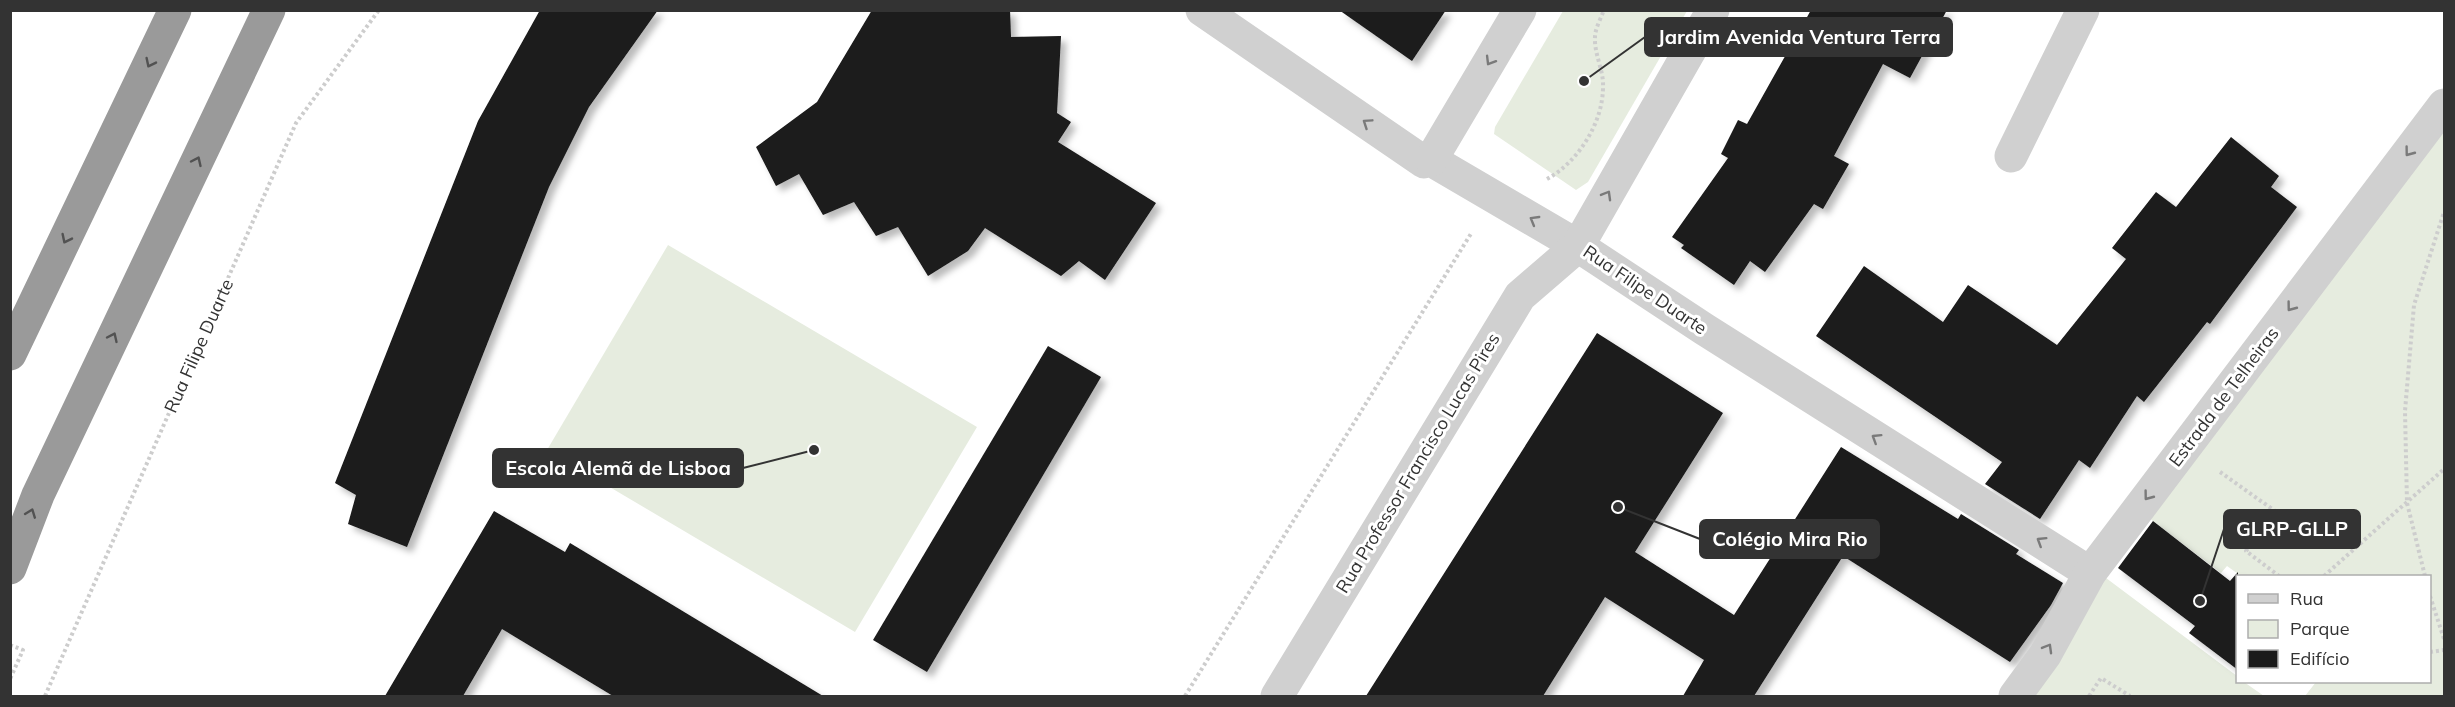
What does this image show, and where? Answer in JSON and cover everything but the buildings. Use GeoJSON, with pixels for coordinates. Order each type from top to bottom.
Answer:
{"type":"FeatureCollection","features":[{"type":"Feature","properties":{"kind":"highway"},"geometry":{"type":"LineString","coordinates":[[10,354],[176,10]]}},
{"type":"Feature","properties":{"kind":"highway"},"geometry":{"type":"LineString","coordinates":[[10,568],[38,495],[269,10]]}},
{"type":"Feature","properties":{"kind":"street","name":"Rua Filipe Duarte"},"geometry":{"type":"LineString","coordinates":[[1202,10],[1424,162],[1431,160],[1578,246],[1704,330],[2090,573]]}},
{"type":"Feature","properties":{"kind":"street"},"geometry":{"type":"LineString","coordinates":[[1431,160],[1520,10]]}},
{"type":"Feature","properties":{"kind":"street","name":"Rua Professor Francisco Lucas Pires"},"geometry":{"type":"LineString","coordinates":[[1277,696],[1520,296],[1578,246],[1713,10]]}},
{"type":"Feature","properties":{"kind":"street"},"geometry":{"type":"LineString","coordinates":[[2011,156],[2083,10]]}},
{"type":"Feature","properties":{"kind":"street","name":"Estrada de Telheiras"},"geometry":{"type":"LineString","coordinates":[[2015,696],[2044,655],[2090,573],[2445,105]]}},
{"type":"Feature","properties":{"kind":"path","name":"Rua Filipe Duarte"},"geometry":{"type":"LineString","coordinates":[[45,696],[296,123],[379,10]]}},
{"type":"Feature","properties":{"kind":"path"},"geometry":{"type":"LineString","coordinates":[[1185,696],[1494,196],[1548,178],[1566,166],[1583,145],[1599,114],[1603,87],[1595,36],[1604,10]]}},
{"type":"Feature","properties":{"kind":"path"},"geometry":{"type":"LineString","coordinates":[[2425,575],[2407,503],[2405,411],[2414,304],[2445,212]]}},
{"type":"Feature","properties":{"kind":"path"},"geometry":{"type":"LineString","coordinates":[[2186,447],[2275,511],[2246,551],[2278,575]]}},
{"type":"Feature","properties":{"kind":"path"},"geometry":{"type":"LineString","coordinates":[[2325,575],[2445,469]]}},
{"type":"Feature","properties":{"kind":"path"},"geometry":{"type":"LineString","coordinates":[[2431,599],[2445,639]]}},
{"type":"Feature","properties":{"kind":"path"},"geometry":{"type":"LineString","coordinates":[[10,645],[23,650],[10,679]]}},
{"type":"Feature","properties":{"kind":"path"},"geometry":{"type":"LineString","coordinates":[[2089,696],[2101,678],[2130,696]]}},
{"type":"Feature","properties":{"kind":"green space"},"geometry":{"type":"Polygon","coordinates":[[[1563,11],[1687,11],[1588,182],[1576,190],[1494,134],[1495,127],[1563,11]]]}},
{"type":"Feature","properties":{"kind":"green space"},"geometry":{"type":"Polygon","coordinates":[[[2444,132],[2444,696],[2305,696],[2315,683],[2431,683],[2431,575],[2240,575],[2227,566],[2221,573],[2149,518],[2382,208],[2444,132]]]}},
{"type":"Feature","properties":{"kind":"green space"},"geometry":{"type":"Polygon","coordinates":[[[668,245],[977,427],[855,632],[547,450],[668,245]]]}},
{"type":"Feature","properties":{"kind":"green space"},"geometry":{"type":"Polygon","coordinates":[[[2106,578],[2236,675],[2236,683],[2245,683],[2264,696],[2026,696],[2106,578]]]}},
{"type":"Feature","properties":{"kind":"place","name":"Jardim Avenida Ventura Terra"},"geometry":{"type":"Point","coordinates":[1584,81]}},
{"type":"Feature","properties":{"kind":"place","name":"Escola Alemã de Lisboa"},"geometry":{"type":"Point","coordinates":[814,450]}},
{"type":"Feature","properties":{"kind":"place","name":"Colégio Mira Rio"},"geometry":{"type":"Point","coordinates":[1618,507]}},
{"type":"Feature","properties":{"kind":"place","name":"GLRP-GLLP"},"geometry":{"type":"Point","coordinates":[2200,601]}}]}
